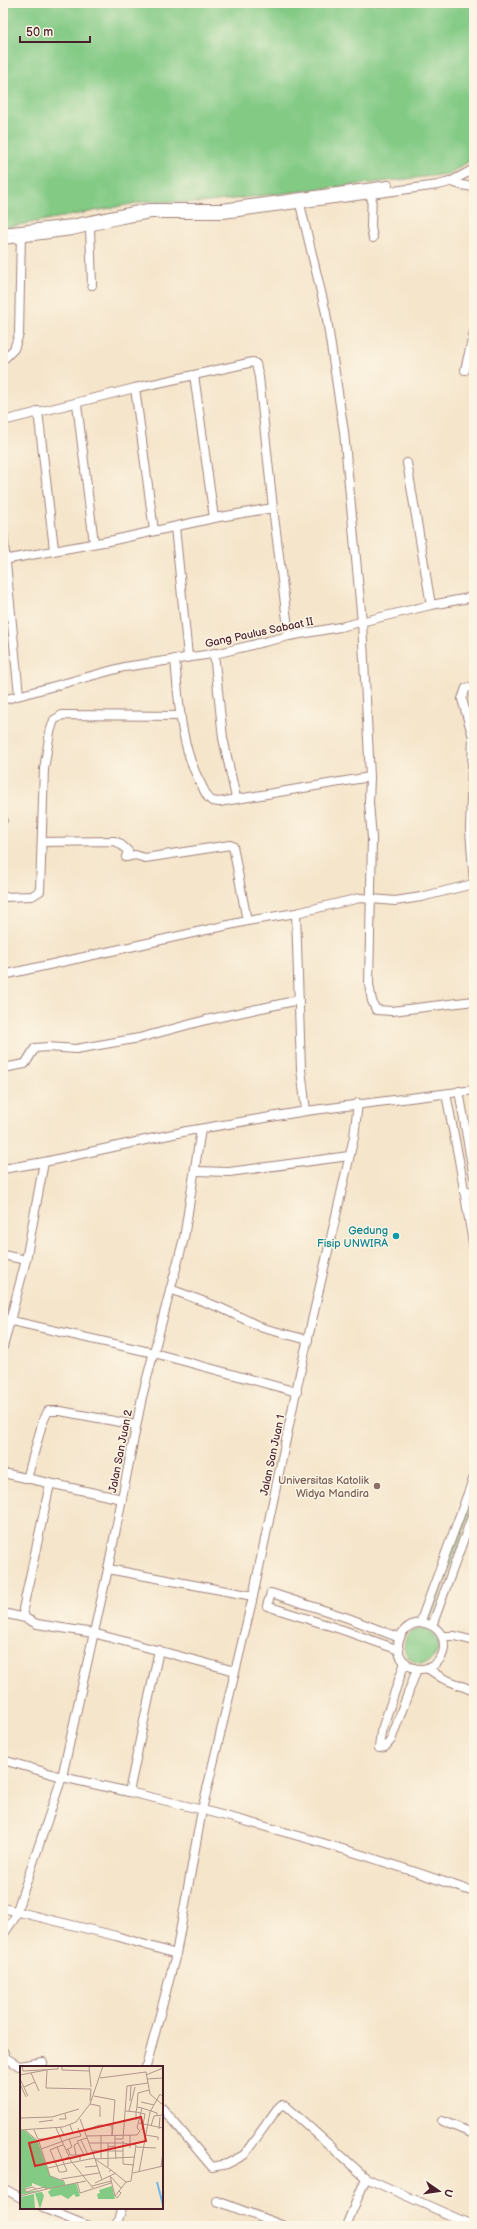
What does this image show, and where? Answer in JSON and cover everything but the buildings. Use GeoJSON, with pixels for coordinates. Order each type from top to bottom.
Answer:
{"type":"FeatureCollection","features":[{"type":"Feature","properties":{"kind":"street"},"geometry":{"type":"LineString","coordinates":[[448,180],[474,165]]}},
{"type":"Feature","properties":{"kind":"street"},"geometry":{"type":"LineString","coordinates":[[3,240],[21,234],[148,208],[222,208],[448,180],[474,169]]}},
{"type":"Feature","properties":{"kind":"street"},"geometry":{"type":"LineString","coordinates":[[448,180],[474,187]]}},
{"type":"Feature","properties":{"kind":"street"},"geometry":{"type":"LineString","coordinates":[[3,232],[21,234],[90,228],[122,219],[151,214],[223,214],[300,204],[372,190]]}},
{"type":"Feature","properties":{"kind":"street"},"geometry":{"type":"LineString","coordinates":[[372,190],[371,227],[373,238]]}},
{"type":"Feature","properties":{"kind":"street"},"geometry":{"type":"LineString","coordinates":[[300,204],[326,313],[336,375],[348,470],[362,622],[370,777],[369,802],[372,838],[369,985],[372,1001],[376,1010],[392,1011],[474,1001]]}},
{"type":"Feature","properties":{"kind":"street"},"geometry":{"type":"LineString","coordinates":[[90,228],[92,285]]}},
{"type":"Feature","properties":{"kind":"street"},"geometry":{"type":"LineString","coordinates":[[5,358],[14,349],[19,334],[21,234]]}},
{"type":"Feature","properties":{"kind":"street"},"geometry":{"type":"LineString","coordinates":[[465,370],[474,332]]}},
{"type":"Feature","properties":{"kind":"street"},"geometry":{"type":"LineString","coordinates":[[3,421],[38,411],[76,404],[135,388],[248,362],[256,364],[289,636]]}},
{"type":"Feature","properties":{"kind":"street"},"geometry":{"type":"LineString","coordinates":[[194,375],[214,518]]}},
{"type":"Feature","properties":{"kind":"street"},"geometry":{"type":"LineString","coordinates":[[135,388],[154,530]]}},
{"type":"Feature","properties":{"kind":"street"},"geometry":{"type":"LineString","coordinates":[[76,404],[94,543]]}},
{"type":"Feature","properties":{"kind":"street"},"geometry":{"type":"LineString","coordinates":[[38,411],[54,549]]}},
{"type":"Feature","properties":{"kind":"street"},"geometry":{"type":"LineString","coordinates":[[407,463],[431,605]]}},
{"type":"Feature","properties":{"kind":"street"},"geometry":{"type":"LineString","coordinates":[[5,559],[94,543],[214,518],[273,508]]}},
{"type":"Feature","properties":{"kind":"street"},"geometry":{"type":"LineString","coordinates":[[175,527],[188,656]]}},
{"type":"Feature","properties":{"kind":"street"},"geometry":{"type":"LineString","coordinates":[[3,533],[19,695]]}},
{"type":"Feature","properties":{"kind":"street","name":"Gang Paulus Sabaat II"},"geometry":{"type":"LineString","coordinates":[[3,700],[120,668],[188,656],[214,654],[289,636],[362,622],[431,605],[474,597]]}},
{"type":"Feature","properties":{"kind":"street"},"geometry":{"type":"LineString","coordinates":[[214,654],[223,738],[236,798]]}},
{"type":"Feature","properties":{"kind":"street"},"geometry":{"type":"LineString","coordinates":[[175,659],[180,716],[188,755],[208,798],[212,802],[370,777]]}},
{"type":"Feature","properties":{"kind":"street"},"geometry":{"type":"LineString","coordinates":[[3,975],[247,921],[370,898],[395,901],[421,897],[473,884],[470,830],[473,737],[462,699],[466,688],[474,686]]}},
{"type":"Feature","properties":{"kind":"street"},"geometry":{"type":"LineString","coordinates":[[3,897],[32,896],[40,891],[46,758],[54,720],[62,715],[180,716]]}},
{"type":"Feature","properties":{"kind":"street"},"geometry":{"type":"LineString","coordinates":[[42,842],[114,842],[119,843],[128,851],[126,857],[135,855],[145,858],[230,845],[233,846],[237,858],[247,921]]}},
{"type":"Feature","properties":{"kind":"street"},"geometry":{"type":"LineString","coordinates":[[296,913],[302,1080],[306,1111]]}},
{"type":"Feature","properties":{"kind":"street"},"geometry":{"type":"LineString","coordinates":[[3,1068],[25,1064],[32,1050],[40,1047],[76,1049],[132,1040],[206,1020],[299,1000]]}},
{"type":"Feature","properties":{"kind":"street"},"geometry":{"type":"LineString","coordinates":[[3,1169],[44,1162],[201,1129],[306,1111],[358,1103],[474,1090]]}},
{"type":"Feature","properties":{"kind":"street"},"geometry":{"type":"LineString","coordinates":[[459,1092],[474,1177]]}},
{"type":"Feature","properties":{"kind":"street"},"geometry":{"type":"LineString","coordinates":[[446,1094],[474,1249]]}},
{"type":"Feature","properties":{"kind":"street","name":"Jalan San Juan 1"},"geometry":{"type":"LineString","coordinates":[[146,2066],[176,1954],[202,1810],[253,1596],[296,1392],[349,1156],[358,1103]]}},
{"type":"Feature","properties":{"kind":"street","name":"Jalan San Juan 2"},"geometry":{"type":"LineString","coordinates":[[3,1935],[12,1923],[17,1911],[62,1777],[108,1569],[136,1425],[184,1238],[201,1129]]}},
{"type":"Feature","properties":{"kind":"street"},"geometry":{"type":"LineString","coordinates":[[195,1171],[229,1172],[349,1156]]}},
{"type":"Feature","properties":{"kind":"street"},"geometry":{"type":"LineString","coordinates":[[3,1347],[7,1320],[26,1260],[44,1162]]}},
{"type":"Feature","properties":{"kind":"street"},"geometry":{"type":"LineString","coordinates":[[464,1192],[474,1191]]}},
{"type":"Feature","properties":{"kind":"street"},"geometry":{"type":"LineString","coordinates":[[3,1255],[26,1260]]}},
{"type":"Feature","properties":{"kind":"street"},"geometry":{"type":"LineString","coordinates":[[170,1289],[221,1308],[263,1328],[308,1340]]}},
{"type":"Feature","properties":{"kind":"street"},"geometry":{"type":"LineString","coordinates":[[7,1320],[154,1353],[296,1392]]}},
{"type":"Feature","properties":{"kind":"street"},"geometry":{"type":"LineString","coordinates":[[27,1479],[42,1424],[48,1411],[60,1411],[136,1425]]}},
{"type":"Feature","properties":{"kind":"street"},"geometry":{"type":"LineString","coordinates":[[3,1473],[122,1500]]}},
{"type":"Feature","properties":{"kind":"street"},"geometry":{"type":"LineString","coordinates":[[420,1623],[474,1477]]}},
{"type":"Feature","properties":{"kind":"street"},"geometry":{"type":"LineString","coordinates":[[25,1618],[22,1613],[50,1484]]}},
{"type":"Feature","properties":{"kind":"street"},"geometry":{"type":"LineString","coordinates":[[432,1626],[474,1511]]}},
{"type":"Feature","properties":{"kind":"street"},"geometry":{"type":"LineString","coordinates":[[446,1553],[458,1557]]}},
{"type":"Feature","properties":{"kind":"street"},"geometry":{"type":"LineString","coordinates":[[108,1569],[253,1596]]}},
{"type":"Feature","properties":{"kind":"street"},"geometry":{"type":"LineString","coordinates":[[399,1650],[343,1630],[267,1606],[271,1593],[348,1618],[400,1638]]}},
{"type":"Feature","properties":{"kind":"street"},"geometry":{"type":"LineString","coordinates":[[3,1613],[25,1618],[37,1624],[93,1633],[235,1671]]}},
{"type":"Feature","properties":{"kind":"street"},"geometry":{"type":"LineString","coordinates":[[343,1630],[348,1618]]}},
{"type":"Feature","properties":{"kind":"street"},"geometry":{"type":"LineString","coordinates":[[420,1623],[432,1626],[442,1636],[443,1653],[437,1663],[428,1668],[417,1669],[405,1662],[399,1650],[400,1638],[408,1628],[420,1623]]}},
{"type":"Feature","properties":{"kind":"street"},"geometry":{"type":"LineString","coordinates":[[442,1636],[455,1636],[474,1641]]}},
{"type":"Feature","properties":{"kind":"street"},"geometry":{"type":"LineString","coordinates":[[129,1792],[159,1650]]}},
{"type":"Feature","properties":{"kind":"street"},"geometry":{"type":"LineString","coordinates":[[405,1662],[381,1732],[379,1748],[385,1747],[391,1740],[417,1669]]}},
{"type":"Feature","properties":{"kind":"street"},"geometry":{"type":"LineString","coordinates":[[428,1668],[442,1678],[474,1691]]}},
{"type":"Feature","properties":{"kind":"street"},"geometry":{"type":"LineString","coordinates":[[3,1760],[62,1777],[202,1810],[403,1867],[474,1892]]}},
{"type":"Feature","properties":{"kind":"street"},"geometry":{"type":"LineString","coordinates":[[3,1908],[176,1954]]}},
{"type":"Feature","properties":{"kind":"street"},"geometry":{"type":"LineString","coordinates":[[3,2051],[6,2058],[19,2066],[43,2062]]}},
{"type":"Feature","properties":{"kind":"street"},"geometry":{"type":"LineString","coordinates":[[163,2109],[212,2167],[227,2164],[244,2155],[277,2109],[281,2105],[286,2106],[366,2178],[474,2226]]}},
{"type":"Feature","properties":{"kind":"street"},"geometry":{"type":"LineString","coordinates":[[442,2121],[474,2134]]}},
{"type":"Feature","properties":{"kind":"street"},"geometry":{"type":"LineString","coordinates":[[346,2226],[366,2178]]}},
{"type":"Feature","properties":{"kind":"street"},"geometry":{"type":"LineString","coordinates":[[3,2188],[20,2197]]}},
{"type":"Feature","properties":{"kind":"street"},"geometry":{"type":"LineString","coordinates":[[217,2201],[284,2226]]}},
{"type":"Feature","properties":{"kind":"street"},"geometry":{"type":"LineString","coordinates":[[46,2209],[88,2226]]}},
{"type":"Feature","properties":{"kind":"street"},"geometry":{"type":"LineString","coordinates":[[116,2226],[122,2209]]}},
{"type":"Feature","properties":{"kind":"green space"},"geometry":{"type":"Polygon","coordinates":[[[3,3],[474,3],[474,158],[449,174],[199,203],[148,201],[3,228],[3,3]]]}},
{"type":"Feature","properties":{"kind":"green space"},"geometry":{"type":"Polygon","coordinates":[[[474,1490],[474,1504],[430,1621],[428,1620],[431,1608],[474,1490]]]}},
{"type":"Feature","properties":{"kind":"green space"},"geometry":{"type":"Polygon","coordinates":[[[418,1629],[424,1629],[428,1630],[435,1636],[438,1646],[437,1653],[431,1660],[424,1663],[418,1663],[414,1662],[407,1656],[404,1649],[404,1643],[405,1639],[411,1632],[418,1629]]]}},
{"type":"Feature","properties":{"kind":"place","name":"Gedung Fisip UNWIRA"},"geometry":{"type":"Point","coordinates":[396,1236]}},
{"type":"Feature","properties":{"kind":"place","name":"Universitas Katolik Widya Mandira"},"geometry":{"type":"Point","coordinates":[377,1486]}}]}
